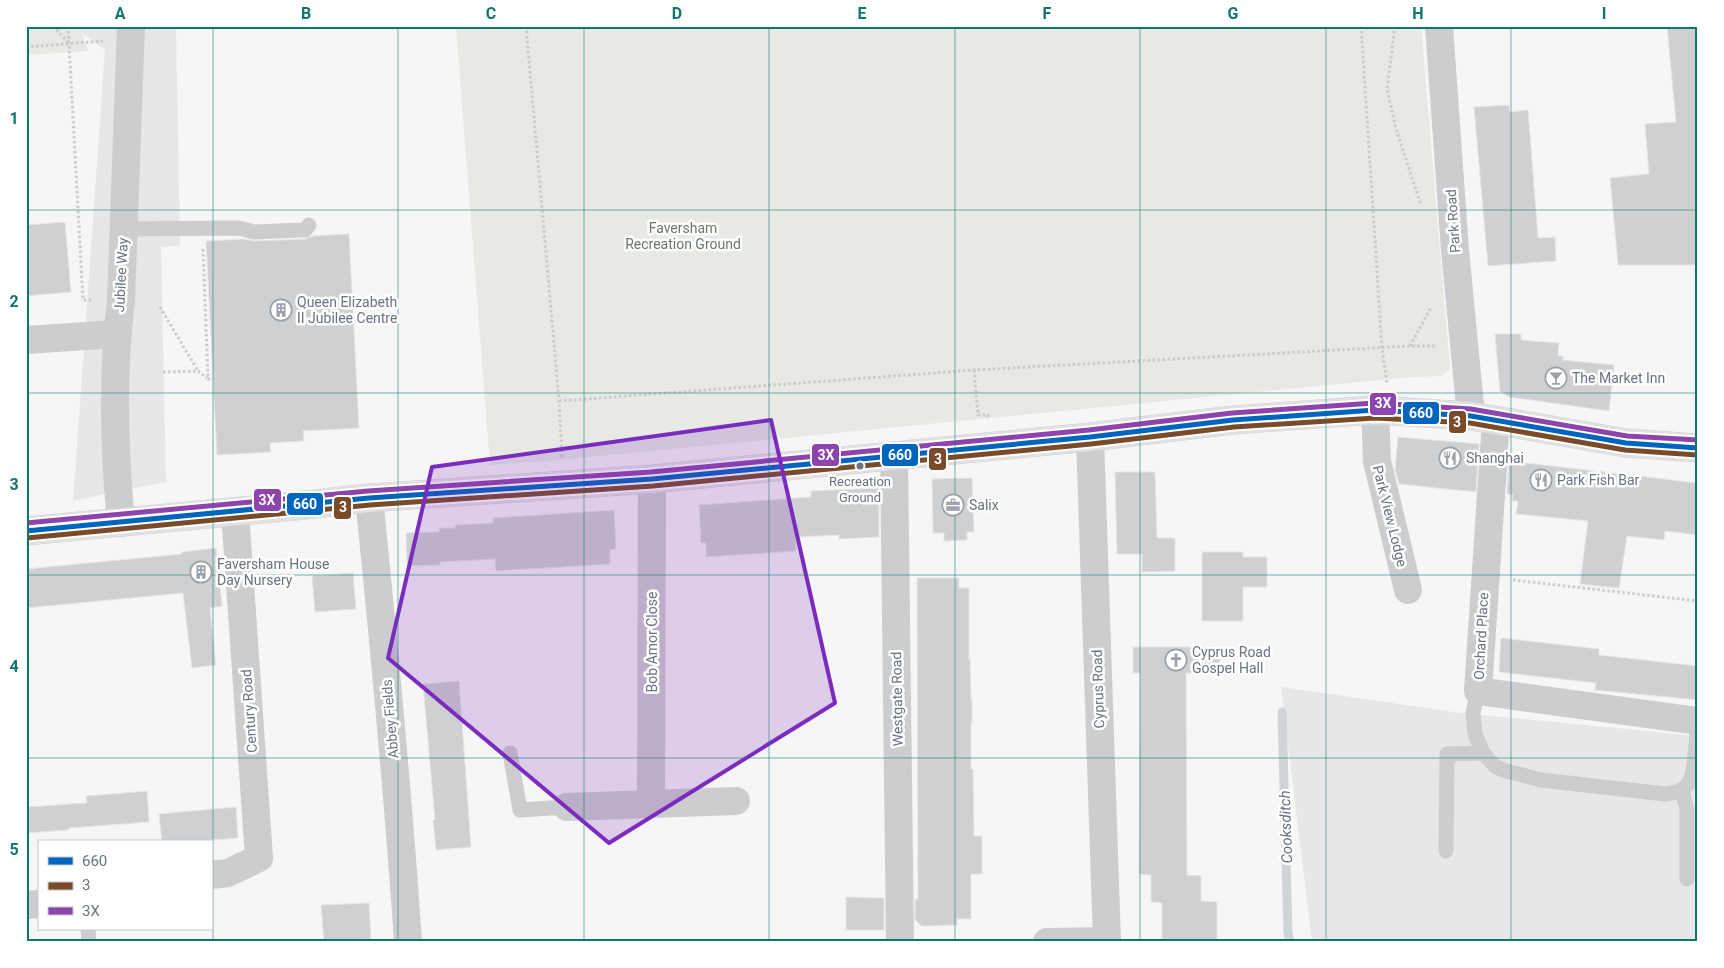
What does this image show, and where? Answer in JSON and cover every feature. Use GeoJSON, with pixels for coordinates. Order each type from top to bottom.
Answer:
{"type":"FeatureCollection","features":[{"type":"Feature","properties":{"kind":"main road"},"geometry":{"type":"LineString","coordinates":[[26,531],[369,498],[652,479],[1090,437],[1233,420],[1383,411],[1483,418],[1626,443],[1698,448]]}},
{"type":"Feature","properties":{"kind":"street","name":"Jubilee Way"},"geometry":{"type":"LineString","coordinates":[[121,523],[115,457],[117,334],[121,300],[131,26]]}},
{"type":"Feature","properties":{"kind":"street","name":"Park Road"},"geometry":{"type":"LineString","coordinates":[[1439,26],[1464,346],[1483,418]]}},
{"type":"Feature","properties":{"kind":"street"},"geometry":{"type":"LineString","coordinates":[[26,340],[117,334]]}},
{"type":"Feature","properties":{"kind":"street","name":"Park View Lodge"},"geometry":{"type":"LineString","coordinates":[[1383,411],[1377,460],[1408,590]]}},
{"type":"Feature","properties":{"kind":"street","name":"Orchard Place"},"geometry":{"type":"LineString","coordinates":[[1483,418],[1485,577],[1478,691],[1698,722]]}},
{"type":"Feature","properties":{"kind":"street","name":"Cyprus Road"},"geometry":{"type":"LineString","coordinates":[[1090,437],[1107,941]]}},
{"type":"Feature","properties":{"kind":"street","name":"Westgate Road"},"geometry":{"type":"LineString","coordinates":[[894,456],[900,942]]}},
{"type":"Feature","properties":{"kind":"street","name":"Bob Amor Close"},"geometry":{"type":"LineString","coordinates":[[651,804],[652,479]]}},
{"type":"Feature","properties":{"kind":"street","name":"Abbey Fields"},"geometry":{"type":"LineString","coordinates":[[369,498],[383,631],[408,942]]}},
{"type":"Feature","properties":{"kind":"street","name":"Century Road"},"geometry":{"type":"LineString","coordinates":[[212,875],[228,873],[260,858],[235,512]]}},
{"type":"Feature","properties":{"kind":"street"},"geometry":{"type":"LineString","coordinates":[[567,807],[736,802]]}},
{"type":"Feature","properties":{"kind":"street"},"geometry":{"type":"LineString","coordinates":[[1048,942],[1107,941]]}},
{"type":"Feature","properties":{"kind":"lane"},"geometry":{"type":"LineString","coordinates":[[124,229],[239,228],[254,232],[305,230],[309,224]]}},
{"type":"Feature","properties":{"kind":"lane"},"geometry":{"type":"LineString","coordinates":[[1478,691],[1473,713],[1475,734],[1483,753],[1494,766],[1541,780],[1665,794],[1675,793],[1689,784],[1694,775],[1698,722]]}},
{"type":"Feature","properties":{"kind":"lane"},"geometry":{"type":"LineString","coordinates":[[510,753],[520,810],[567,807]]}},
{"type":"Feature","properties":{"kind":"lane"},"geometry":{"type":"LineString","coordinates":[[1446,851],[1447,754],[1483,753]]}},
{"type":"Feature","properties":{"kind":"lane"},"geometry":{"type":"LineString","coordinates":[[1682,790],[1687,810],[1687,879]]}},
{"type":"Feature","properties":{"kind":"path"},"geometry":{"type":"LineString","coordinates":[[52,26],[69,44]]}},
{"type":"Feature","properties":{"kind":"path"},"geometry":{"type":"LineString","coordinates":[[68,26],[83,300],[121,300]]}},
{"type":"Feature","properties":{"kind":"path"},"geometry":{"type":"LineString","coordinates":[[526,26],[559,400],[563,484]]}},
{"type":"Feature","properties":{"kind":"path"},"geometry":{"type":"LineString","coordinates":[[1361,26],[1382,348],[1383,411]]}},
{"type":"Feature","properties":{"kind":"path"},"geometry":{"type":"LineString","coordinates":[[1395,26],[1387,89],[1396,128],[1422,206]]}},
{"type":"Feature","properties":{"kind":"path"},"geometry":{"type":"LineString","coordinates":[[26,47],[69,44]]}},
{"type":"Feature","properties":{"kind":"path"},"geometry":{"type":"LineString","coordinates":[[192,227],[203,242],[208,379]]}},
{"type":"Feature","properties":{"kind":"path"},"geometry":{"type":"LineString","coordinates":[[1410,346],[1431,307],[1431,297]]}},
{"type":"Feature","properties":{"kind":"path"},"geometry":{"type":"LineString","coordinates":[[160,307],[198,372],[208,379],[213,379]]}},
{"type":"Feature","properties":{"kind":"path"},"geometry":{"type":"LineString","coordinates":[[559,400],[974,370],[1410,346],[1464,346]]}},
{"type":"Feature","properties":{"kind":"path"},"geometry":{"type":"LineString","coordinates":[[974,370],[978,415],[988,415],[989,446]]}},
{"type":"Feature","properties":{"kind":"path"},"geometry":{"type":"LineString","coordinates":[[163,372],[198,372]]}},
{"type":"Feature","properties":{"kind":"path"},"geometry":{"type":"LineString","coordinates":[[1485,577],[1698,601]]}},
{"type":"Feature","properties":{"kind":"highlighted area"},"geometry":{"type":"Polygon","coordinates":[[[771,420],[835,703],[609,843],[388,658],[432,467],[771,420]]]}},
{"type":"Feature","properties":{"kind":"shaded area"},"geometry":{"type":"Polygon","coordinates":[[[82,26],[176,26],[180,246],[161,247],[166,482],[73,501],[105,50],[82,33],[82,26]]]}},
{"type":"Feature","properties":{"kind":"shaded area"},"geometry":{"type":"Polygon","coordinates":[[[1281,687],[1461,713],[1698,736],[1698,942],[1312,942],[1281,687]]]}},
{"type":"Feature","properties":{"kind":"green space"},"geometry":{"type":"Polygon","coordinates":[[[26,26],[82,26],[82,33],[88,51],[26,55],[26,26]]]}},
{"type":"Feature","properties":{"kind":"green space","name":"Faversham Recreation Ground"},"geometry":{"type":"Polygon","coordinates":[[[456,26],[1421,26],[1450,369],[1441,376],[1410,377],[548,461],[490,465],[456,26]]]}},
{"type":"Feature","properties":{"kind":"building"},"geometry":{"type":"Polygon","coordinates":[[[1667,26],[1698,26],[1698,265],[1618,265],[1610,178],[1649,174],[1645,124],[1676,122],[1667,26]]]}},
{"type":"Feature","properties":{"kind":"building"},"geometry":{"type":"Polygon","coordinates":[[[1509,105],[1510,112],[1528,110],[1538,238],[1555,237],[1556,261],[1488,266],[1474,107],[1509,105]]]}},
{"type":"Feature","properties":{"kind":"building"},"geometry":{"type":"Polygon","coordinates":[[[65,222],[71,292],[26,296],[26,225],[65,222]]]}},
{"type":"Feature","properties":{"kind":"building","name":"Queen Elizabeth II Jubilee Centre"},"geometry":{"type":"Polygon","coordinates":[[[349,234],[359,428],[303,431],[304,441],[270,443],[271,452],[217,455],[206,241],[305,239],[313,236],[349,234]]]}},
{"type":"Feature","properties":{"kind":"building","name":"The Market Inn"},"geometry":{"type":"Polygon","coordinates":[[[1495,334],[1521,334],[1521,340],[1559,343],[1558,356],[1563,356],[1563,360],[1614,365],[1609,411],[1509,397],[1500,391],[1495,334]]]}},
{"type":"Feature","properties":{"kind":"building"},"geometry":{"type":"Polygon","coordinates":[[[1398,437],[1479,444],[1476,492],[1399,484],[1395,470],[1398,437]]]}},
{"type":"Feature","properties":{"kind":"building"},"geometry":{"type":"Polygon","coordinates":[[[1509,461],[1698,483],[1698,535],[1665,531],[1664,540],[1627,536],[1619,588],[1580,584],[1588,521],[1516,514],[1518,501],[1512,501],[1513,495],[1507,494],[1509,461]]]}},
{"type":"Feature","properties":{"kind":"building"},"geometry":{"type":"Polygon","coordinates":[[[1115,472],[1155,472],[1157,538],[1175,538],[1175,571],[1142,572],[1142,554],[1117,554],[1115,472]]]}},
{"type":"Feature","properties":{"kind":"building","name":"Salix"},"geometry":{"type":"Polygon","coordinates":[[[972,478],[974,532],[967,532],[967,540],[944,541],[944,533],[933,533],[932,479],[972,478]]]}},
{"type":"Feature","properties":{"kind":"building"},"geometry":{"type":"Polygon","coordinates":[[[879,488],[879,537],[839,539],[839,535],[796,537],[796,551],[706,557],[706,543],[701,543],[699,505],[811,497],[811,491],[879,488]]]}},
{"type":"Feature","properties":{"kind":"building"},"geometry":{"type":"Polygon","coordinates":[[[614,510],[616,549],[610,550],[610,564],[496,571],[495,559],[440,562],[440,565],[407,566],[406,533],[439,532],[439,528],[455,528],[455,525],[493,523],[493,518],[614,510]]]}},
{"type":"Feature","properties":{"kind":"building"},"geometry":{"type":"Polygon","coordinates":[[[216,548],[222,606],[210,608],[216,665],[192,668],[183,593],[26,608],[26,569],[182,554],[182,552],[216,548]]]}},
{"type":"Feature","properties":{"kind":"building"},"geometry":{"type":"Polygon","coordinates":[[[1202,552],[1243,552],[1243,557],[1267,557],[1267,587],[1243,587],[1243,621],[1202,621],[1202,552]]]}},
{"type":"Feature","properties":{"kind":"building"},"geometry":{"type":"Polygon","coordinates":[[[353,573],[356,609],[315,612],[312,576],[353,573]]]}},
{"type":"Feature","properties":{"kind":"building"},"geometry":{"type":"Polygon","coordinates":[[[917,578],[959,578],[959,588],[969,588],[969,659],[972,699],[971,769],[973,769],[974,836],[982,836],[982,874],[971,874],[971,919],[957,919],[957,925],[922,926],[915,920],[915,899],[918,899],[917,578]]]}},
{"type":"Feature","properties":{"kind":"building"},"geometry":{"type":"Polygon","coordinates":[[[1501,638],[1599,649],[1599,655],[1698,666],[1698,700],[1595,690],[1596,683],[1499,672],[1501,638]]]}},
{"type":"Feature","properties":{"kind":"building"},"geometry":{"type":"Polygon","coordinates":[[[1133,647],[1220,647],[1220,673],[1186,673],[1187,875],[1201,876],[1201,901],[1217,902],[1217,942],[1162,942],[1162,903],[1151,902],[1151,875],[1139,874],[1140,673],[1133,673],[1133,647]]]}},
{"type":"Feature","properties":{"kind":"building"},"geometry":{"type":"Polygon","coordinates":[[[459,681],[471,847],[436,850],[423,684],[459,681]]]}},
{"type":"Feature","properties":{"kind":"building"},"geometry":{"type":"Polygon","coordinates":[[[147,791],[149,822],[26,833],[26,807],[87,803],[86,796],[147,791]]]}},
{"type":"Feature","properties":{"kind":"building"},"geometry":{"type":"Polygon","coordinates":[[[236,807],[238,838],[162,840],[159,814],[236,807]]]}},
{"type":"Feature","properties":{"kind":"building"},"geometry":{"type":"Polygon","coordinates":[[[846,897],[884,898],[884,930],[846,930],[846,897]]]}},
{"type":"Feature","properties":{"kind":"building"},"geometry":{"type":"Polygon","coordinates":[[[369,903],[371,939],[324,942],[321,905],[369,903]]]}},
{"type":"Feature","properties":{"kind":"waterway","name":"Cooksditch"},"geometry":{"type":"LineString","coordinates":[[1282,712],[1288,933],[1290,942]]}},
{"type":"Feature","properties":{"kind":"transit line","name":"3X"},"geometry":{"type":"LineString","coordinates":[[26,523],[368,491],[651,472],[1089,430],[1232,413],[1374,403],[1471,409],[1627,436],[1698,440]]}},
{"type":"Feature","properties":{"kind":"transit line","name":"660"},"geometry":{"type":"LineString","coordinates":[[26,531],[369,498],[652,479],[1090,437],[1233,420],[1375,410],[1471,416],[1626,443],[1698,448]]}},
{"type":"Feature","properties":{"kind":"transit line","name":"3"},"geometry":{"type":"LineString","coordinates":[[27,538],[370,505],[653,486],[1091,444],[1234,427],[1375,418],[1470,423],[1625,450],[1697,455]]}},
{"type":"Feature","properties":{"kind":"place","name":"Queen Elizabeth II Jubilee Centre"},"geometry":{"type":"Point","coordinates":[281,310]}},
{"type":"Feature","properties":{"kind":"place","name":"The Market Inn"},"geometry":{"type":"Point","coordinates":[1556,378]}},
{"type":"Feature","properties":{"kind":"place","name":"Shanghai"},"geometry":{"type":"Point","coordinates":[1450,458]}},
{"type":"Feature","properties":{"kind":"place","name":"Recreation Ground"},"geometry":{"type":"Point","coordinates":[860,466]}},
{"type":"Feature","properties":{"kind":"place","name":"Park Fish Bar"},"geometry":{"type":"Point","coordinates":[1541,480]}},
{"type":"Feature","properties":{"kind":"place","name":"Salix"},"geometry":{"type":"Point","coordinates":[953,505]}},
{"type":"Feature","properties":{"kind":"place","name":"Faversham House Day Nursery"},"geometry":{"type":"Point","coordinates":[201,572]}},
{"type":"Feature","properties":{"kind":"place","name":"Cyprus Road Gospel Hall"},"geometry":{"type":"Point","coordinates":[1176,660]}}]}
